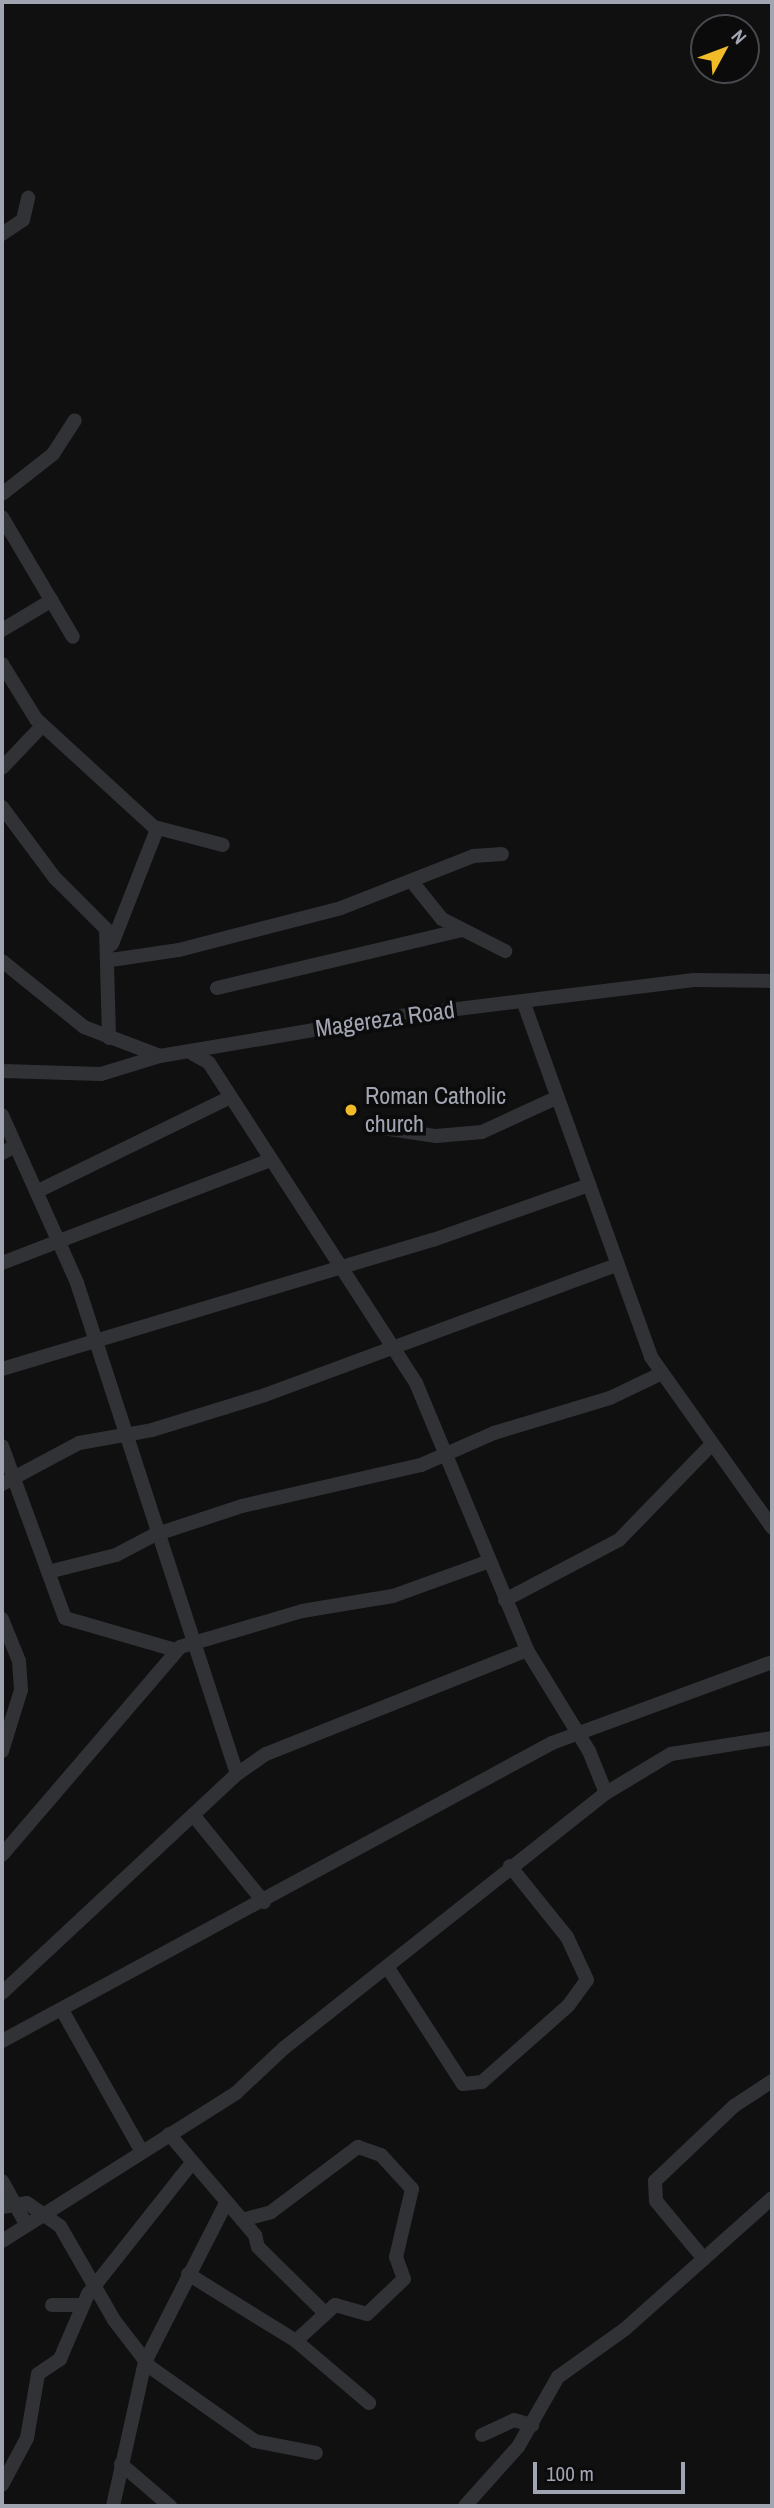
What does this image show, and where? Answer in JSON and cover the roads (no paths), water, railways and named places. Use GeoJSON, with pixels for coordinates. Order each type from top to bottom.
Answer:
{"type":"FeatureCollection","features":[{"type":"Feature","properties":{"kind":"street"},"geometry":{"type":"LineString","coordinates":[[2,233],[23,220],[28,198]]}},
{"type":"Feature","properties":{"kind":"street"},"geometry":{"type":"LineString","coordinates":[[2,494],[56,451],[75,420]]}},
{"type":"Feature","properties":{"kind":"street"},"geometry":{"type":"LineString","coordinates":[[2,517],[74,637]]}},
{"type":"Feature","properties":{"kind":"street"},"geometry":{"type":"LineString","coordinates":[[2,630],[52,600]]}},
{"type":"Feature","properties":{"kind":"street"},"geometry":{"type":"LineString","coordinates":[[2,664],[43,725],[157,829],[223,845]]}},
{"type":"Feature","properties":{"kind":"street"},"geometry":{"type":"LineString","coordinates":[[2,768],[43,725]]}},
{"type":"Feature","properties":{"kind":"street"},"geometry":{"type":"LineString","coordinates":[[2,807],[55,878],[103,923],[111,956]]}},
{"type":"Feature","properties":{"kind":"street"},"geometry":{"type":"LineString","coordinates":[[110,1038],[111,956],[119,915],[157,829]]}},
{"type":"Feature","properties":{"kind":"street"},"geometry":{"type":"LineString","coordinates":[[111,956],[179,950],[413,883],[474,856],[502,854]]}},
{"type":"Feature","properties":{"kind":"street"},"geometry":{"type":"LineString","coordinates":[[413,883],[436,913],[462,930],[505,951]]}},
{"type":"Feature","properties":{"kind":"street"},"geometry":{"type":"LineString","coordinates":[[217,988],[462,930]]}},
{"type":"Feature","properties":{"kind":"street"},"geometry":{"type":"LineString","coordinates":[[2,961],[64,1014],[110,1038],[160,1056]]}},
{"type":"Feature","properties":{"kind":"street","name":"Magereza Road"},"geometry":{"type":"LineString","coordinates":[[2,1071],[101,1074],[160,1056],[193,1054],[303,1030],[694,981],[772,981]]}},
{"type":"Feature","properties":{"kind":"street"},"geometry":{"type":"LineString","coordinates":[[523,1001],[586,1185],[660,1374],[710,1446],[772,1527]]}},
{"type":"Feature","properties":{"kind":"street"},"geometry":{"type":"LineString","coordinates":[[193,1054],[209,1063],[268,1161],[340,1265],[416,1383],[442,1457],[486,1562],[527,1650],[577,1733],[606,1793]]}},
{"type":"Feature","properties":{"kind":"street"},"geometry":{"type":"LineString","coordinates":[[38,1191],[229,1098]]}},
{"type":"Feature","properties":{"kind":"street"},"geometry":{"type":"LineString","coordinates":[[383,1128],[436,1136],[482,1132],[556,1098]]}},
{"type":"Feature","properties":{"kind":"street"},"geometry":{"type":"LineString","coordinates":[[2,1115],[8,1149],[38,1191],[63,1242],[125,1433],[162,1533],[193,1641],[237,1774]]}},
{"type":"Feature","properties":{"kind":"street"},"geometry":{"type":"LineString","coordinates":[[2,1263],[63,1242],[268,1161]]}},
{"type":"Feature","properties":{"kind":"street"},"geometry":{"type":"LineString","coordinates":[[2,1369],[95,1338],[452,1234],[586,1185]]}},
{"type":"Feature","properties":{"kind":"street"},"geometry":{"type":"LineString","coordinates":[[7,1481],[71,1446],[252,1399],[616,1265]]}},
{"type":"Feature","properties":{"kind":"street"},"geometry":{"type":"LineString","coordinates":[[48,1572],[116,1555],[162,1533],[242,1506],[351,1486],[442,1457],[512,1426],[611,1398],[660,1374]]}},
{"type":"Feature","properties":{"kind":"street"},"geometry":{"type":"LineString","coordinates":[[2,1446],[7,1481],[66,1619],[175,1650]]}},
{"type":"Feature","properties":{"kind":"street"},"geometry":{"type":"LineString","coordinates":[[505,1600],[619,1540],[710,1446]]}},
{"type":"Feature","properties":{"kind":"street"},"geometry":{"type":"LineString","coordinates":[[2,1855],[175,1650],[193,1641],[302,1611],[393,1596],[486,1562]]}},
{"type":"Feature","properties":{"kind":"street"},"geometry":{"type":"LineString","coordinates":[[2,1619],[21,1685],[2,1751]]}},
{"type":"Feature","properties":{"kind":"street"},"geometry":{"type":"LineString","coordinates":[[2,1993],[237,1774],[285,1743],[527,1650]]}},
{"type":"Feature","properties":{"kind":"street"},"geometry":{"type":"LineString","coordinates":[[2,2041],[264,1902],[385,1828],[577,1733],[772,1662]]}},
{"type":"Feature","properties":{"kind":"street"},"geometry":{"type":"LineString","coordinates":[[2,2241],[141,2150],[236,2093],[510,1866],[606,1793],[671,1754],[772,1738]]}},
{"type":"Feature","properties":{"kind":"street"},"geometry":{"type":"LineString","coordinates":[[194,1816],[264,1902]]}},
{"type":"Feature","properties":{"kind":"street"},"geometry":{"type":"LineString","coordinates":[[388,1968],[464,2086],[482,2082],[587,1983],[566,1937],[510,1866]]}},
{"type":"Feature","properties":{"kind":"street"},"geometry":{"type":"LineString","coordinates":[[62,2010],[141,2150]]}},
{"type":"Feature","properties":{"kind":"street"},"geometry":{"type":"LineString","coordinates":[[704,2259],[656,2201],[655,2181],[734,2106],[772,2081]]}},
{"type":"Feature","properties":{"kind":"street"},"geometry":{"type":"LineString","coordinates":[[169,2134],[191,2165],[242,2220],[258,2248],[324,2312]]}},
{"type":"Feature","properties":{"kind":"street"},"geometry":{"type":"LineString","coordinates":[[242,2220],[271,2212],[358,2147],[372,2149],[403,2176],[413,2194],[397,2254],[404,2279],[367,2314],[341,2304],[324,2312],[296,2342]]}},
{"type":"Feature","properties":{"kind":"street"},"geometry":{"type":"LineString","coordinates":[[2,2485],[27,2438],[38,2399],[37,2376],[60,2359],[83,2305],[95,2285],[191,2165]]}},
{"type":"Feature","properties":{"kind":"street"},"geometry":{"type":"LineString","coordinates":[[2,2181],[8,2205],[26,2224]]}},
{"type":"Feature","properties":{"kind":"street"},"geometry":{"type":"LineString","coordinates":[[465,2506],[532,2425],[558,2377],[616,2337],[772,2198]]}},
{"type":"Feature","properties":{"kind":"street"},"geometry":{"type":"LineString","coordinates":[[113,2506],[145,2362],[226,2203]]}},
{"type":"Feature","properties":{"kind":"street"},"geometry":{"type":"LineString","coordinates":[[8,2205],[47,2213],[74,2243],[95,2285],[145,2362],[253,2440],[316,2453]]}},
{"type":"Feature","properties":{"kind":"street"},"geometry":{"type":"LineString","coordinates":[[188,2274],[296,2342],[369,2403]]}},
{"type":"Feature","properties":{"kind":"street"},"geometry":{"type":"LineString","coordinates":[[52,2305],[83,2305]]}},
{"type":"Feature","properties":{"kind":"street"},"geometry":{"type":"LineString","coordinates":[[482,2435],[514,2420],[532,2425]]}},
{"type":"Feature","properties":{"kind":"street"},"geometry":{"type":"LineString","coordinates":[[121,2464],[170,2506]]}},
{"type":"Feature","properties":{"kind":"place","name":"Roman Catholic church"},"geometry":{"type":"Point","coordinates":[351,1110]}}]}
